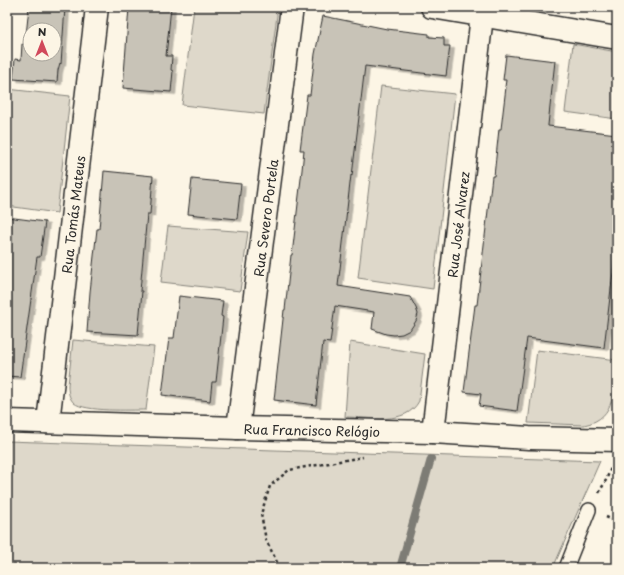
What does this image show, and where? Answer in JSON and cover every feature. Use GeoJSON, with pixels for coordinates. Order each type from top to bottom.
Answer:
{"type":"FeatureCollection","features":[{"type":"Feature","properties":{"kind":"street","name":"Rua Tomás Mateus"},"geometry":{"type":"LineString","coordinates":[[48,422],[97,7]]}},
{"type":"Feature","properties":{"kind":"street","name":"Rua Severo Portela"},"geometry":{"type":"LineString","coordinates":[[238,428],[292,7]]}},
{"type":"Feature","properties":{"kind":"street"},"geometry":{"type":"LineString","coordinates":[[432,7],[617,38]]}},
{"type":"Feature","properties":{"kind":"street","name":"Rua José Alvarez"},"geometry":{"type":"LineString","coordinates":[[433,432],[482,16]]}},
{"type":"Feature","properties":{"kind":"street","name":"Rua Francisco Relógio"},"geometry":{"type":"LineString","coordinates":[[7,421],[433,432],[529,438],[616,449]]}},
{"type":"Feature","properties":{"kind":"lane"},"geometry":{"type":"LineString","coordinates":[[566,568],[588,510]]}},
{"type":"Feature","properties":{"kind":"path"},"geometry":{"type":"LineString","coordinates":[[588,510],[606,480],[616,449]]}},
{"type":"Feature","properties":{"kind":"path"},"geometry":{"type":"LineString","coordinates":[[280,568],[266,540],[261,514],[270,486],[289,470],[369,456]]}},
{"type":"Feature","properties":{"kind":"shaded area"},"geometry":{"type":"Polygon","coordinates":[[[194,7],[276,7],[277,15],[264,114],[182,105],[194,7]]]}},
{"type":"Feature","properties":{"kind":"shaded area"},"geometry":{"type":"Polygon","coordinates":[[[573,44],[617,52],[617,119],[565,112],[573,44]]]}},
{"type":"Feature","properties":{"kind":"shaded area"},"geometry":{"type":"Polygon","coordinates":[[[381,86],[455,94],[433,289],[358,278],[381,86]]]}},
{"type":"Feature","properties":{"kind":"shaded area"},"geometry":{"type":"Polygon","coordinates":[[[7,89],[70,96],[57,213],[7,206],[7,89]]]}},
{"type":"Feature","properties":{"kind":"shaded area"},"geometry":{"type":"Polygon","coordinates":[[[168,226],[248,232],[240,291],[161,282],[168,226]]]}},
{"type":"Feature","properties":{"kind":"shaded area"},"geometry":{"type":"Polygon","coordinates":[[[73,340],[154,347],[146,410],[98,409],[80,406],[74,403],[68,390],[73,340]]]}},
{"type":"Feature","properties":{"kind":"shaded area"},"geometry":{"type":"Polygon","coordinates":[[[350,342],[425,354],[419,401],[413,409],[396,417],[376,419],[345,417],[350,342]]]}},
{"type":"Feature","properties":{"kind":"shaded area"},"geometry":{"type":"Polygon","coordinates":[[[537,350],[617,360],[612,400],[603,416],[584,425],[528,423],[537,350]]]}},
{"type":"Feature","properties":{"kind":"shaded area"},"geometry":{"type":"Polygon","coordinates":[[[7,441],[600,461],[553,568],[7,568],[7,441]]]}},
{"type":"Feature","properties":{"kind":"building"},"geometry":{"type":"Polygon","coordinates":[[[29,7],[65,7],[62,50],[62,22],[27,22],[29,7]]]}},
{"type":"Feature","properties":{"kind":"building"},"geometry":{"type":"Polygon","coordinates":[[[129,7],[171,7],[166,56],[172,56],[171,70],[173,71],[171,92],[123,88],[129,7]]]}},
{"type":"Feature","properties":{"kind":"building"},"geometry":{"type":"Polygon","coordinates":[[[323,16],[387,29],[429,34],[429,37],[444,38],[444,46],[450,46],[446,76],[365,66],[338,286],[410,297],[418,314],[416,321],[410,330],[402,334],[394,335],[372,329],[374,312],[335,306],[330,343],[323,342],[316,405],[274,400],[302,170],[304,150],[300,150],[307,95],[310,95],[315,54],[323,16]]]}},
{"type":"Feature","properties":{"kind":"building"},"geometry":{"type":"Polygon","coordinates":[[[22,44],[22,62],[61,62],[58,70],[57,82],[13,79],[15,59],[21,60],[22,44]]]}},
{"type":"Feature","properties":{"kind":"building"},"geometry":{"type":"Polygon","coordinates":[[[506,55],[555,61],[548,126],[617,134],[617,238],[604,348],[527,338],[517,411],[479,406],[481,394],[464,392],[475,305],[477,305],[492,176],[494,176],[499,129],[501,129],[506,87],[506,80],[503,80],[506,55]]]}},
{"type":"Feature","properties":{"kind":"building"},"geometry":{"type":"Polygon","coordinates":[[[104,171],[153,176],[150,214],[147,214],[140,291],[142,291],[138,335],[87,332],[90,292],[97,229],[99,229],[104,171]]]}},
{"type":"Feature","properties":{"kind":"building"},"geometry":{"type":"Polygon","coordinates":[[[192,179],[241,184],[237,219],[188,214],[192,179]]]}},
{"type":"Feature","properties":{"kind":"building"},"geometry":{"type":"Polygon","coordinates":[[[7,217],[45,222],[40,257],[37,257],[20,377],[7,376],[7,217]]]}},
{"type":"Feature","properties":{"kind":"building"},"geometry":{"type":"Polygon","coordinates":[[[179,296],[223,301],[221,316],[223,317],[216,382],[212,382],[210,401],[162,395],[169,338],[174,338],[179,296]]]}},
{"type":"Feature","properties":{"kind":"waterway"},"geometry":{"type":"LineString","coordinates":[[400,568],[431,459]]}}]}
